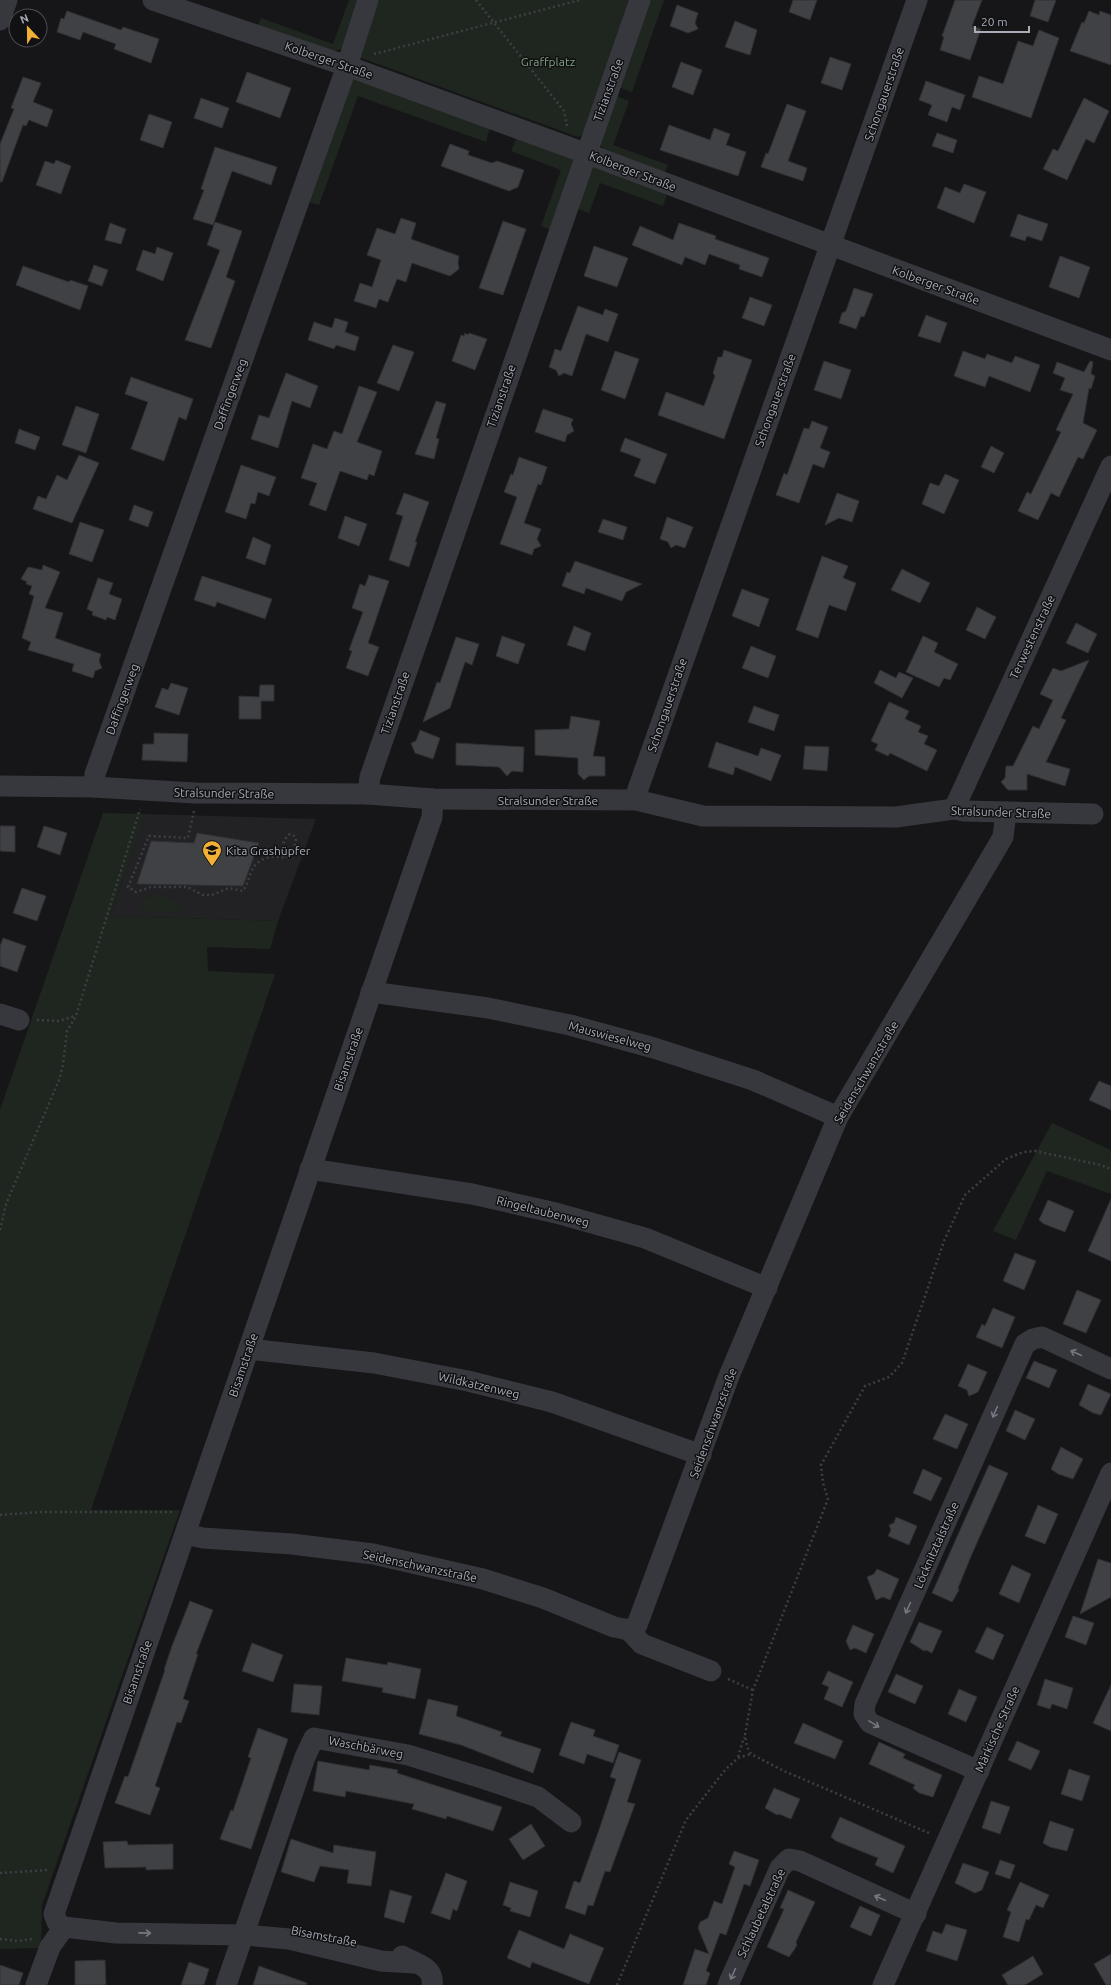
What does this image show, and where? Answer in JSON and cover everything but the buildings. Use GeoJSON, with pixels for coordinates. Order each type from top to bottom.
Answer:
{"type":"FeatureCollection","features":[{"type":"Feature","properties":{"kind":"street"},"geometry":{"type":"LineString","coordinates":[[0,20],[7,0]]}},
{"type":"Feature","properties":{"kind":"street","name":"Kolberger Straße"},"geometry":{"type":"LineString","coordinates":[[153,0],[347,63],[830,246],[1111,350]]}},
{"type":"Feature","properties":{"kind":"street","name":"Daffingerweg"},"geometry":{"type":"LineString","coordinates":[[94,787],[95,774],[368,0]]}},
{"type":"Feature","properties":{"kind":"street","name":"Tizianstraße"},"geometry":{"type":"LineString","coordinates":[[368,794],[370,777],[578,151],[640,0]]}},
{"type":"Feature","properties":{"kind":"street","name":"Schongauerstraße"},"geometry":{"type":"LineString","coordinates":[[636,800],[638,789],[730,525],[917,0]]}},
{"type":"Feature","properties":{"kind":"street","name":"Terwestenstraße"},"geometry":{"type":"LineString","coordinates":[[954,809],[1111,466]]}},
{"type":"Feature","properties":{"kind":"street","name":"Stralsunder Straße"},"geometry":{"type":"LineString","coordinates":[[0,786],[94,787],[277,794],[368,794],[433,800],[636,800],[704,816],[896,817],[954,809],[964,811],[1093,814]]}},
{"type":"Feature","properties":{"kind":"street","name":"Bisamstraße"},"geometry":{"type":"LineString","coordinates":[[432,1985],[433,1978],[427,1968],[414,1963],[381,1961],[246,1929],[116,1933],[64,1927],[57,1922],[54,1914],[68,1869],[432,817],[433,800]]}},
{"type":"Feature","properties":{"kind":"street","name":"Seidenschwanzstraße"},"geometry":{"type":"LineString","coordinates":[[185,1534],[203,1538],[292,1544],[372,1554],[483,1579],[543,1598],[614,1627],[629,1630],[637,1625],[642,1615],[729,1376],[838,1117],[1003,837],[1006,812]]}},
{"type":"Feature","properties":{"kind":"street","name":"Mauswieselweg"},"geometry":{"type":"LineString","coordinates":[[371,992],[488,1008],[570,1025],[654,1048],[753,1080],[838,1117]]}},
{"type":"Feature","properties":{"kind":"street","name":"Ringeltaubenweg"},"geometry":{"type":"LineString","coordinates":[[310,1169],[472,1194],[556,1213],[645,1238],[766,1288]]}},
{"type":"Feature","properties":{"kind":"street","name":"Löcknitztalstraße"},"geometry":{"type":"LineString","coordinates":[[979,1770],[870,1723],[864,1714],[865,1704],[1025,1344],[1033,1339],[1042,1337],[1111,1369]]}},
{"type":"Feature","properties":{"kind":"street","name":"Wildkatzenweg"},"geometry":{"type":"LineString","coordinates":[[249,1349],[374,1363],[468,1381],[552,1402],[701,1455]]}},
{"type":"Feature","properties":{"kind":"street","name":"Märkische Straße"},"geometry":{"type":"LineString","coordinates":[[884,1985],[1111,1473]]}},
{"type":"Feature","properties":{"kind":"street"},"geometry":{"type":"LineString","coordinates":[[629,1630],[642,1644],[711,1671]]}},
{"type":"Feature","properties":{"kind":"street","name":"Waschbärweg"},"geometry":{"type":"LineString","coordinates":[[226,1985],[305,1757],[314,1738],[408,1755],[485,1779],[538,1797],[571,1822]]}},
{"type":"Feature","properties":{"kind":"street","name":"Schlaubetalstraße"},"geometry":{"type":"LineString","coordinates":[[728,1985],[780,1868],[789,1859],[800,1861],[916,1914]]}},
{"type":"Feature","properties":{"kind":"street"},"geometry":{"type":"LineString","coordinates":[[36,1985],[50,1947],[64,1927]]}},
{"type":"Feature","properties":{"kind":"path"},"geometry":{"type":"LineString","coordinates":[[476,0],[564,112],[578,151]]}},
{"type":"Feature","properties":{"kind":"path"},"geometry":{"type":"LineString","coordinates":[[347,63],[493,22],[580,0]]}},
{"type":"Feature","properties":{"kind":"path"},"geometry":{"type":"LineString","coordinates":[[0,1230],[6,1204],[59,1080],[63,1065],[67,1031],[76,1016],[136,821],[147,790]]}},
{"type":"Feature","properties":{"kind":"path"},"geometry":{"type":"LineString","coordinates":[[194,816],[188,838],[149,836],[128,887],[136,892],[152,887],[187,887],[203,895],[212,895],[229,888],[243,891],[252,868],[260,860],[270,857],[286,856],[293,854],[296,838],[290,834],[286,837],[282,847],[282,854],[286,856]]}},
{"type":"Feature","properties":{"kind":"path"},"geometry":{"type":"LineString","coordinates":[[10,1017],[59,1021],[76,1016]]}},
{"type":"Feature","properties":{"kind":"path"},"geometry":{"type":"LineString","coordinates":[[738,1758],[745,1735],[753,1690],[828,1499],[823,1483],[821,1465],[865,1386],[889,1377],[902,1363],[944,1241],[965,1195],[1006,1159],[1023,1152],[1035,1151],[1101,1165],[1111,1169]]}},
{"type":"Feature","properties":{"kind":"path"},"geometry":{"type":"LineString","coordinates":[[0,1516],[40,1512],[192,1512]]}},
{"type":"Feature","properties":{"kind":"path"},"geometry":{"type":"LineString","coordinates":[[711,1671],[753,1690]]}},
{"type":"Feature","properties":{"kind":"path"},"geometry":{"type":"LineString","coordinates":[[745,1735],[747,1747],[751,1754],[784,1771],[948,1841]]}},
{"type":"Feature","properties":{"kind":"path"},"geometry":{"type":"LineString","coordinates":[[617,1985],[686,1820],[725,1770],[738,1758],[751,1754]]}},
{"type":"Feature","properties":{"kind":"path"},"geometry":{"type":"LineString","coordinates":[[0,1873],[68,1869]]}},
{"type":"Feature","properties":{"kind":"shaded area","name":"Kita Grashüpfer"},"geometry":{"type":"Polygon","coordinates":[[[146,814],[316,819],[278,921],[110,916],[146,814]]]}},
{"type":"Feature","properties":{"kind":"green space"},"geometry":{"type":"Polygon","coordinates":[[[349,0],[360,0],[343,49],[328,52],[258,26],[261,18],[333,44],[349,0]]]}},
{"type":"Feature","properties":{"kind":"green space","name":"Graffplatz"},"geometry":{"type":"Polygon","coordinates":[[[375,0],[633,0],[587,133],[578,137],[356,56],[375,0]]]}},
{"type":"Feature","properties":{"kind":"green space"},"geometry":{"type":"Polygon","coordinates":[[[647,0],[664,0],[632,92],[615,86],[647,0]]]}},
{"type":"Feature","properties":{"kind":"green space"},"geometry":{"type":"Polygon","coordinates":[[[360,79],[490,127],[486,142],[358,96],[319,205],[305,201],[352,80],[360,79]]]}},
{"type":"Feature","properties":{"kind":"green space"},"geometry":{"type":"Polygon","coordinates":[[[612,94],[629,101],[613,145],[668,165],[663,176],[604,151],[600,144],[612,94]]]}},
{"type":"Feature","properties":{"kind":"green space"},"geometry":{"type":"Polygon","coordinates":[[[518,135],[574,158],[554,231],[541,226],[561,170],[511,151],[518,135]]]}},
{"type":"Feature","properties":{"kind":"green space"},"geometry":{"type":"Polygon","coordinates":[[[596,165],[669,189],[663,206],[600,183],[589,213],[575,208],[590,167],[596,165]]]}},
{"type":"Feature","properties":{"kind":"green space"},"geometry":{"type":"Polygon","coordinates":[[[103,813],[146,814],[110,916],[278,921],[270,949],[207,947],[208,971],[275,974],[91,1510],[180,1510],[42,1905],[41,1948],[0,1949],[0,1110],[103,813]]]}},
{"type":"Feature","properties":{"kind":"green space"},"geometry":{"type":"Polygon","coordinates":[[[158,893],[181,903],[184,906],[175,912],[142,911],[141,905],[146,897],[150,898],[153,894],[158,893]]]}},
{"type":"Feature","properties":{"kind":"green space"},"geometry":{"type":"Polygon","coordinates":[[[1052,1123],[1111,1150],[1111,1194],[1047,1171],[1016,1240],[993,1231],[1052,1123]]]}},
{"type":"Feature","properties":{"kind":"place","name":"Kita Grashüpfer"},"geometry":{"type":"Point","coordinates":[212,867]}}]}
